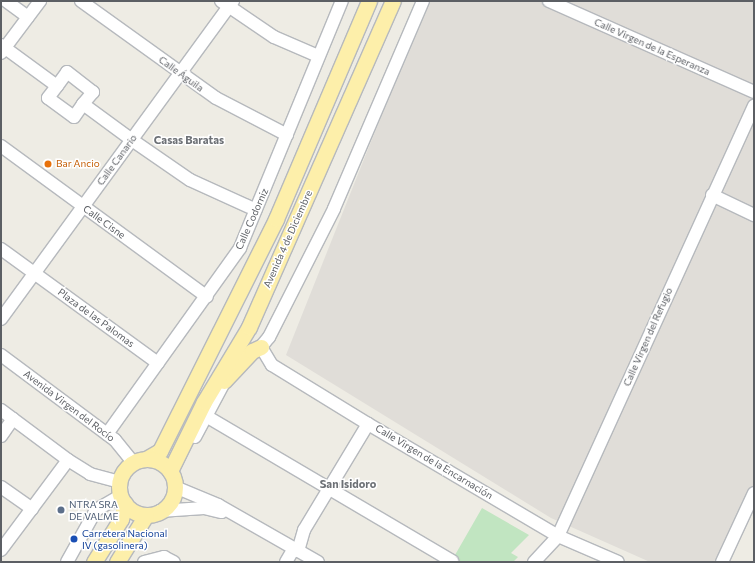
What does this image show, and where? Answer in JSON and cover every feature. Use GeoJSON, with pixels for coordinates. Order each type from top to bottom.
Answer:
{"type":"FeatureCollection","features":[{"type":"Feature","properties":{"kind":"main road","name":"Avenida 4 de Diciembre"},"geometry":{"type":"LineString","coordinates":[[140,461],[160,451],[276,218],[370,1]]}},
{"type":"Feature","properties":{"kind":"main road","name":"Avenida 4 de Diciembre"},"geometry":{"type":"LineString","coordinates":[[170,471],[249,327],[393,1]]}},
{"type":"Feature","properties":{"kind":"main road"},"geometry":{"type":"LineString","coordinates":[[203,410],[226,379],[252,351],[261,347]]}},
{"type":"Feature","properties":{"kind":"main road"},"geometry":{"type":"LineString","coordinates":[[94,562],[114,531],[127,467],[140,461],[170,471],[175,487],[171,501],[153,513],[117,562]]}},
{"type":"Feature","properties":{"kind":"main road"},"geometry":{"type":"LineString","coordinates":[[121,494],[136,513],[153,513]]}},
{"type":"Feature","properties":{"kind":"street"},"geometry":{"type":"LineString","coordinates":[[6,1],[28,16]]}},
{"type":"Feature","properties":{"kind":"street"},"geometry":{"type":"LineString","coordinates":[[40,1],[2,48],[57,86]]}},
{"type":"Feature","properties":{"kind":"street","name":"Calle Águila"},"geometry":{"type":"LineString","coordinates":[[81,1],[180,74],[216,98],[287,135]]}},
{"type":"Feature","properties":{"kind":"street","name":"Calle Codorniz"},"geometry":{"type":"LineString","coordinates":[[107,434],[240,248],[342,1]]}},
{"type":"Feature","properties":{"kind":"street"},"geometry":{"type":"LineString","coordinates":[[261,347],[269,337],[334,208],[423,1]]}},
{"type":"Feature","properties":{"kind":"street","name":"Calle Virgen de la Esperanza"},"geometry":{"type":"LineString","coordinates":[[549,1],[754,92]]}},
{"type":"Feature","properties":{"kind":"street"},"geometry":{"type":"LineString","coordinates":[[228,3],[274,37],[318,56]]}},
{"type":"Feature","properties":{"kind":"street","name":"Calle Canario"},"geometry":{"type":"LineString","coordinates":[[1,319],[180,74],[228,3]]}},
{"type":"Feature","properties":{"kind":"street"},"geometry":{"type":"LineString","coordinates":[[67,72],[93,92],[74,117],[48,98],[57,86],[67,72]]}},
{"type":"Feature","properties":{"kind":"street"},"geometry":{"type":"LineString","coordinates":[[83,104],[190,180],[256,210]]}},
{"type":"Feature","properties":{"kind":"street","name":"Calle Virgen del Refugio"},"geometry":{"type":"LineString","coordinates":[[534,562],[558,536],[712,195],[754,106]]}},
{"type":"Feature","properties":{"kind":"street","name":"Calle Cisne"},"geometry":{"type":"LineString","coordinates":[[1,146],[207,296]]}},
{"type":"Feature","properties":{"kind":"street"},"geometry":{"type":"LineString","coordinates":[[712,195],[754,216]]}},
{"type":"Feature","properties":{"kind":"street","name":"Plaza de las Palomas"},"geometry":{"type":"LineString","coordinates":[[1,249],[158,363]]}},
{"type":"Feature","properties":{"kind":"street","name":"Calle Virgen de la Encarnación"},"geometry":{"type":"LineString","coordinates":[[261,347],[272,365],[368,424],[558,536],[618,562]]}},
{"type":"Feature","properties":{"kind":"street","name":"Avenida Virgen del Rocío"},"geometry":{"type":"LineString","coordinates":[[1,354],[107,434],[140,461]]}},
{"type":"Feature","properties":{"kind":"street"},"geometry":{"type":"LineString","coordinates":[[1,410],[68,460],[121,494],[96,510],[68,562]]}},
{"type":"Feature","properties":{"kind":"street"},"geometry":{"type":"LineString","coordinates":[[195,437],[203,410],[218,422],[452,561]]}},
{"type":"Feature","properties":{"kind":"street"},"geometry":{"type":"LineString","coordinates":[[1,436],[13,419]]}},
{"type":"Feature","properties":{"kind":"street"},"geometry":{"type":"LineString","coordinates":[[286,562],[296,549],[304,530],[368,424]]}},
{"type":"Feature","properties":{"kind":"street"},"geometry":{"type":"LineString","coordinates":[[3,543],[32,509],[68,460]]}},
{"type":"Feature","properties":{"kind":"street"},"geometry":{"type":"LineString","coordinates":[[1,487],[32,509]]}},
{"type":"Feature","properties":{"kind":"street"},"geometry":{"type":"LineString","coordinates":[[175,487],[208,500],[318,562]]}},
{"type":"Feature","properties":{"kind":"street"},"geometry":{"type":"LineString","coordinates":[[722,562],[754,493]]}},
{"type":"Feature","properties":{"kind":"street"},"geometry":{"type":"LineString","coordinates":[[153,513],[204,508],[230,513]]}},
{"type":"Feature","properties":{"kind":"street"},"geometry":{"type":"LineString","coordinates":[[144,562],[164,557],[174,562]]}},
{"type":"Feature","properties":{"kind":"shaded area"},"geometry":{"type":"Polygon","coordinates":[[[427,1],[754,1],[754,497],[723,562],[650,562],[551,518],[286,355],[427,1]]]}},
{"type":"Feature","properties":{"kind":"green space"},"geometry":{"type":"Polygon","coordinates":[[[482,508],[529,535],[511,553],[518,557],[513,562],[451,562],[482,508]]]}},
{"type":"Feature","properties":{"kind":"place","name":"Bar Ancio"},"geometry":{"type":"Point","coordinates":[48,164]}},
{"type":"Feature","properties":{"kind":"place","name":"NTRA SRA DE VALME"},"geometry":{"type":"Point","coordinates":[61,510]}},
{"type":"Feature","properties":{"kind":"place","name":"Carretera Nacional IV (gasolinera)"},"geometry":{"type":"Point","coordinates":[74,539]}},
{"type":"Feature","properties":{"kind":"district","name":"Casas Baratas"},"geometry":{"type":"Point","coordinates":[189,140]}},
{"type":"Feature","properties":{"kind":"district","name":"San Isidoro"},"geometry":{"type":"Point","coordinates":[348,484]}}]}
